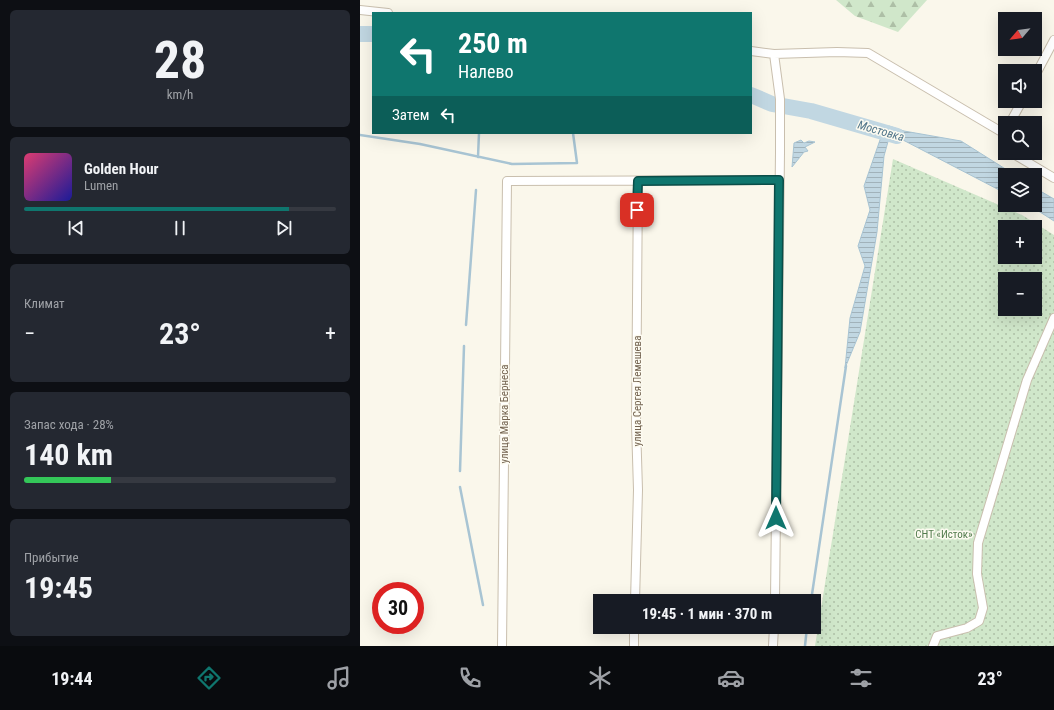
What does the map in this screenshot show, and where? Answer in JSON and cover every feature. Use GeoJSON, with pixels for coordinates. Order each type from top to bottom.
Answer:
{"type":"FeatureCollection","features":[{"type":"Feature","properties":{"kind":"street"},"geometry":{"type":"LineString","coordinates":[[360,10],[379,12]]}},
{"type":"Feature","properties":{"kind":"street"},"geometry":{"type":"LineString","coordinates":[[1041,64],[1054,40]]}},
{"type":"Feature","properties":{"kind":"street"},"geometry":{"type":"LineString","coordinates":[[752,52],[774,54],[837,52],[868,53],[998,130]]}},
{"type":"Feature","properties":{"kind":"street"},"geometry":{"type":"LineString","coordinates":[[774,54],[780,99],[775,594]]}},
{"type":"Feature","properties":{"kind":"street"},"geometry":{"type":"LineString","coordinates":[[1024,160],[1054,178]]}},
{"type":"Feature","properties":{"kind":"street"},"geometry":{"type":"LineString","coordinates":[[638,181],[779,180]]}},
{"type":"Feature","properties":{"kind":"street","name":"улица Марка Бернеса"},"geometry":{"type":"LineString","coordinates":[[502,646],[507,181],[638,181]]}},
{"type":"Feature","properties":{"kind":"street","name":"улица Сергея Лемешева"},"geometry":{"type":"LineString","coordinates":[[635,594],[638,490],[636,424],[638,181]]}},
{"type":"Feature","properties":{"kind":"street"},"geometry":{"type":"LineString","coordinates":[[933,646],[937,636],[967,628],[979,621],[983,608],[977,574],[978,543],[1027,380],[1054,318]]}},
{"type":"Feature","properties":{"kind":"street"},"geometry":{"type":"LineString","coordinates":[[634,634],[634,646]]}},
{"type":"Feature","properties":{"kind":"street"},"geometry":{"type":"LineString","coordinates":[[773,646],[774,634]]}},
{"type":"Feature","properties":{"kind":"green space"},"geometry":{"type":"Polygon","coordinates":[[[836,0],[927,0],[898,32],[855,16],[836,0]]]}},
{"type":"Feature","properties":{"kind":"green space","name":"СНТ «Исток»"},"geometry":{"type":"Polygon","coordinates":[[[893,159],[998,205],[998,212],[1015,212],[1030,220],[998,220],[998,264],[1042,264],[1042,228],[1054,235],[1054,646],[815,646],[817,634],[821,634],[821,609],[893,159]]]}},
{"type":"Feature","properties":{"kind":"water"},"geometry":{"type":"Polygon","coordinates":[[[889,126],[904,131],[961,141],[1004,168],[998,168],[998,189],[903,140],[889,138],[884,156],[877,232],[860,332],[845,368],[850,318],[865,266],[858,246],[870,210],[864,186],[881,137],[877,130],[889,126]]]}},
{"type":"Feature","properties":{"kind":"water"},"geometry":{"type":"Polygon","coordinates":[[[801,140],[804,143],[809,141],[815,142],[805,147],[808,151],[804,152],[792,167],[794,143],[801,140]]]}},
{"type":"Feature","properties":{"kind":"water"},"geometry":{"type":"Polygon","coordinates":[[[1042,192],[1054,199],[1054,221],[1040,212],[1042,212],[1042,192]]]}},
{"type":"Feature","properties":{"kind":"waterway","name":"Мостовка"},"geometry":{"type":"LineString","coordinates":[[360,34],[372,34]]}},
{"type":"Feature","properties":{"kind":"waterway","name":"Мостовка"},"geometry":{"type":"LineString","coordinates":[[752,95],[772,104],[811,111],[897,136]]}},
{"type":"Feature","properties":{"kind":"waterway"},"geometry":{"type":"LineString","coordinates":[[478,157],[479,134]]}},
{"type":"Feature","properties":{"kind":"waterway"},"geometry":{"type":"LineString","coordinates":[[360,135],[420,144],[512,164],[577,163],[573,134]]}},
{"type":"Feature","properties":{"kind":"waterway"},"geometry":{"type":"LineString","coordinates":[[466,325],[476,190]]}},
{"type":"Feature","properties":{"kind":"waterway"},"geometry":{"type":"LineString","coordinates":[[460,471],[464,346]]}},
{"type":"Feature","properties":{"kind":"waterway"},"geometry":{"type":"LineString","coordinates":[[812,594],[846,366]]}},
{"type":"Feature","properties":{"kind":"waterway"},"geometry":{"type":"LineString","coordinates":[[460,487],[483,605]]}},
{"type":"Feature","properties":{"kind":"waterway"},"geometry":{"type":"LineString","coordinates":[[805,646],[806,634]]}},
{"type":"Feature","properties":{"kind":"route"},"geometry":{"type":"LineString","coordinates":[[637,210],[638,181],[779,180],[776,518]]}}]}
